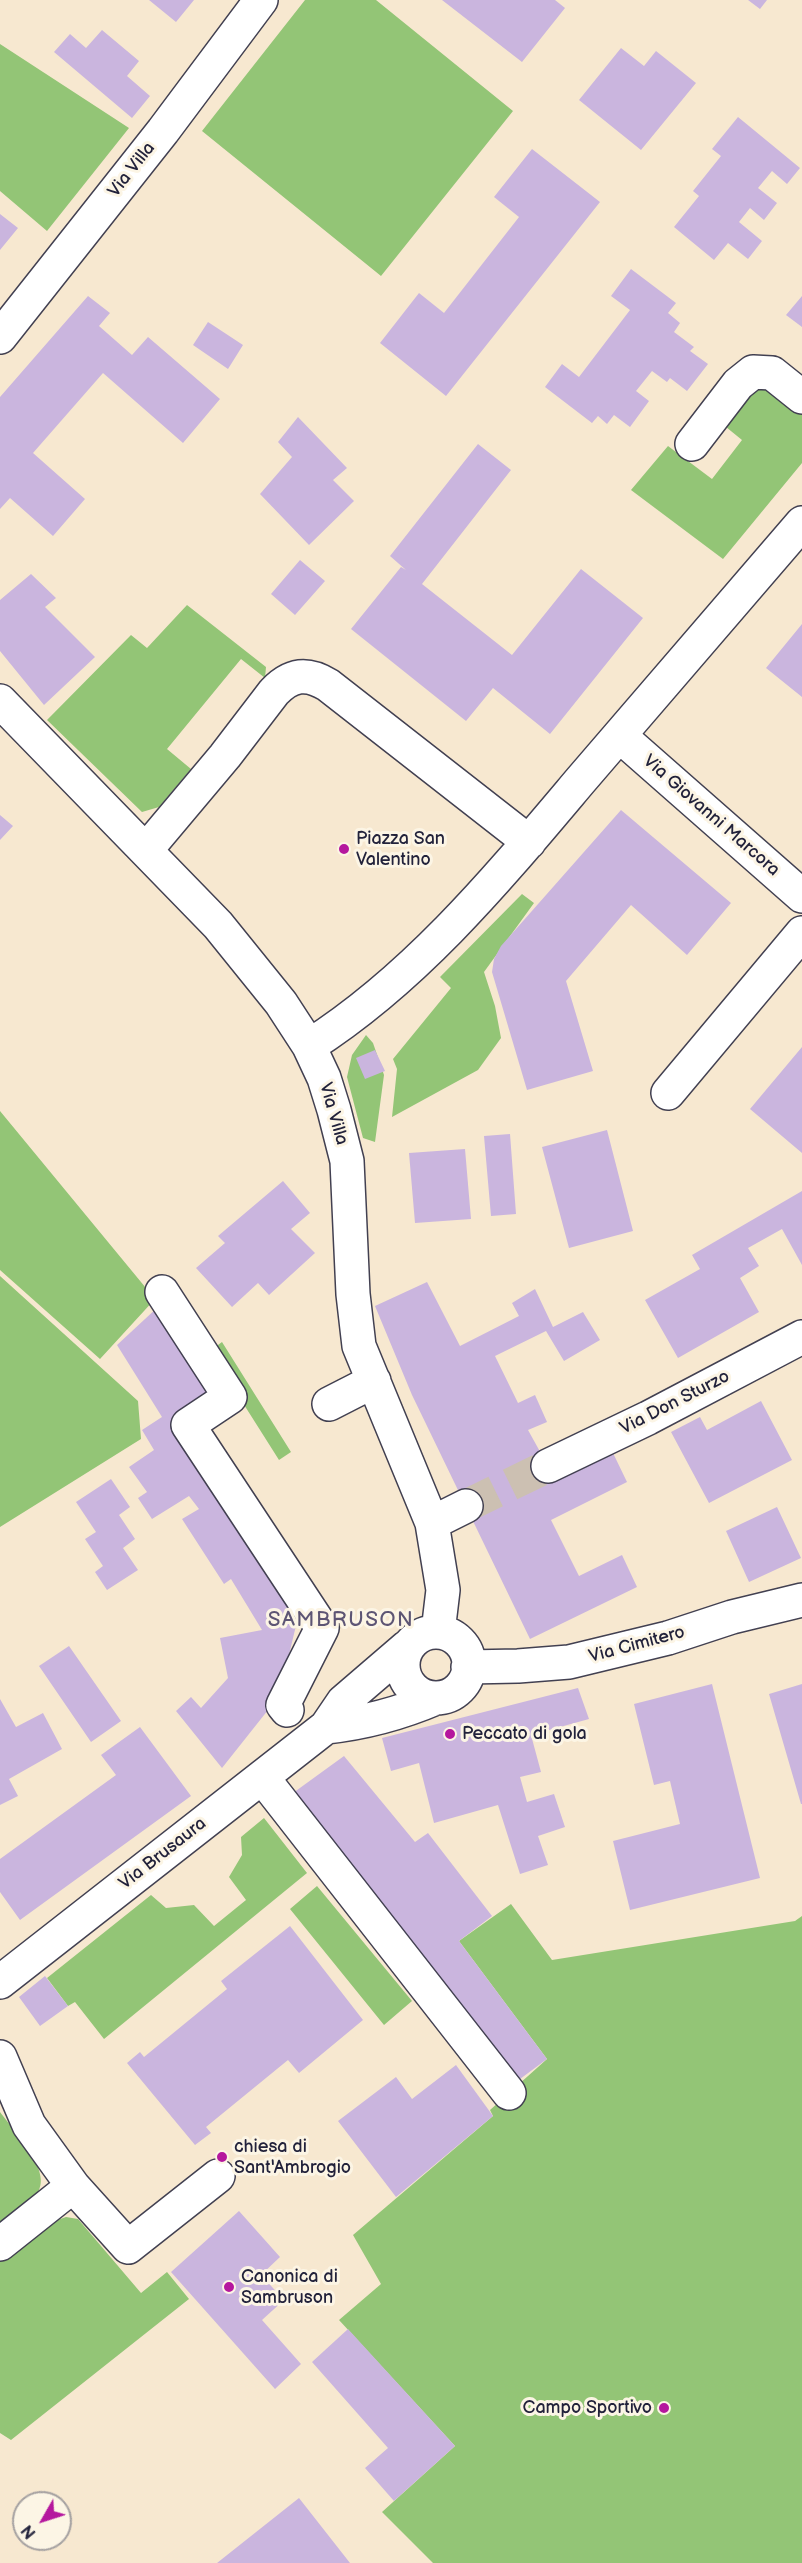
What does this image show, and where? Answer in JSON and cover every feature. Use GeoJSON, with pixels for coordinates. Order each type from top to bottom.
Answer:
{"type":"FeatureCollection","features":[{"type":"Feature","properties":{"kind":"street","name":"Via Villa"},"geometry":{"type":"LineString","coordinates":[[0,337],[163,131],[261,0]]}},
{"type":"Feature","properties":{"kind":"street"},"geometry":{"type":"LineString","coordinates":[[692,444],[738,384],[753,372],[772,374],[802,397]]}},
{"type":"Feature","properties":{"kind":"street"},"geometry":{"type":"LineString","coordinates":[[309,1046],[334,1029],[410,967],[433,945],[529,842],[802,523]]}},
{"type":"Feature","properties":{"kind":"street"},"geometry":{"type":"LineString","coordinates":[[146,850],[225,756],[274,692],[282,683],[300,675],[318,679],[328,685],[529,842]]}},
{"type":"Feature","properties":{"kind":"street","name":"Via Villa"},"geometry":{"type":"LineString","coordinates":[[0,701],[218,925],[281,1003],[309,1046],[331,1099],[347,1161],[355,1321],[359,1346],[432,1523],[443,1590],[438,1632]]}},
{"type":"Feature","properties":{"kind":"street","name":"Via Giovanni Marcora"},"geometry":{"type":"LineString","coordinates":[[620,736],[802,896]]}},
{"type":"Feature","properties":{"kind":"street"},"geometry":{"type":"LineString","coordinates":[[668,1093],[802,933]]}},
{"type":"Feature","properties":{"kind":"street"},"geometry":{"type":"LineString","coordinates":[[162,1292],[230,1397],[188,1425],[322,1628],[283,1705],[287,1710]]}},
{"type":"Feature","properties":{"kind":"street","name":"Via Don Sturzo"},"geometry":{"type":"LineString","coordinates":[[548,1466],[648,1418],[802,1337]]}},
{"type":"Feature","properties":{"kind":"street"},"geometry":{"type":"LineString","coordinates":[[329,1404],[374,1381]]}},
{"type":"Feature","properties":{"kind":"street"},"geometry":{"type":"LineString","coordinates":[[432,1523],[465,1506]]}},
{"type":"Feature","properties":{"kind":"street","name":"Via Cimitero"},"geometry":{"type":"LineString","coordinates":[[468,1667],[569,1662],[668,1638],[732,1617],[802,1600]]}},
{"type":"Feature","properties":{"kind":"street"},"geometry":{"type":"LineString","coordinates":[[326,1727],[355,1724],[414,1708],[454,1692],[464,1683],[468,1657],[463,1646],[453,1637],[438,1632]]}},
{"type":"Feature","properties":{"kind":"street","name":"Via Brusaura"},"geometry":{"type":"LineString","coordinates":[[0,1982],[326,1727],[343,1702],[416,1638],[438,1632]]}},
{"type":"Feature","properties":{"kind":"street"},"geometry":{"type":"LineString","coordinates":[[408,1647],[403,1659],[403,1672],[408,1684],[426,1698],[436,1698]]}},
{"type":"Feature","properties":{"kind":"street"},"geometry":{"type":"LineString","coordinates":[[262,1777],[509,2093]]}},
{"type":"Feature","properties":{"kind":"street"},"geometry":{"type":"LineString","coordinates":[[0,2056],[29,2125],[68,2190],[128,2247],[218,2176]]}},
{"type":"Feature","properties":{"kind":"street"},"geometry":{"type":"LineString","coordinates":[[0,2244],[68,2190]]}},
{"type":"Feature","properties":{"kind":"green space"},"geometry":{"type":"Polygon","coordinates":[[[305,0],[376,0],[513,111],[381,276],[202,131],[305,0]]]}},
{"type":"Feature","properties":{"kind":"green space"},"geometry":{"type":"Polygon","coordinates":[[[0,44],[129,128],[47,231],[0,191],[0,44]]]}},
{"type":"Feature","properties":{"kind":"green space"},"geometry":{"type":"Polygon","coordinates":[[[763,386],[802,414],[802,463],[723,559],[631,490],[668,446],[712,479],[742,440],[726,427],[753,391],[763,386]]]}},
{"type":"Feature","properties":{"kind":"green space"},"geometry":{"type":"Polygon","coordinates":[[[187,605],[266,667],[265,678],[241,659],[167,749],[191,769],[159,807],[142,812],[47,720],[131,635],[147,648],[187,605]]]}},
{"type":"Feature","properties":{"kind":"green space"},"geometry":{"type":"Polygon","coordinates":[[[522,894],[534,903],[484,972],[495,1006],[501,1038],[478,1070],[392,1117],[397,1069],[393,1059],[451,988],[440,977],[522,894]]]}},
{"type":"Feature","properties":{"kind":"green space"},"geometry":{"type":"Polygon","coordinates":[[[366,1035],[373,1043],[384,1075],[375,1142],[363,1138],[347,1077],[352,1055],[366,1035]]]}},
{"type":"Feature","properties":{"kind":"green space"},"geometry":{"type":"Polygon","coordinates":[[[0,1111],[155,1299],[100,1359],[0,1270],[0,1111]]]}},
{"type":"Feature","properties":{"kind":"green space"},"geometry":{"type":"Polygon","coordinates":[[[0,1276],[138,1401],[141,1439],[0,1527],[0,1276]]]}},
{"type":"Feature","properties":{"kind":"green space"},"geometry":{"type":"Polygon","coordinates":[[[222,1342],[291,1452],[279,1460],[210,1351],[222,1342]]]}},
{"type":"Feature","properties":{"kind":"green space"},"geometry":{"type":"Polygon","coordinates":[[[264,1818],[307,1873],[104,2039],[75,2002],[68,2006],[47,1978],[151,1895],[166,1908],[194,1905],[214,1926],[246,1900],[229,1877],[242,1855],[241,1837],[264,1818]]]}},
{"type":"Feature","properties":{"kind":"green space"},"geometry":{"type":"Polygon","coordinates":[[[317,1886],[412,2001],[384,2025],[290,1909],[317,1886]]]}},
{"type":"Feature","properties":{"kind":"green space"},"geometry":{"type":"Polygon","coordinates":[[[511,1904],[552,1960],[795,1921],[802,1916],[802,2563],[433,2563],[382,2512],[455,2446],[339,2320],[381,2284],[353,2235],[493,2116],[490,2110],[547,2059],[459,1941],[511,1904]]]}},
{"type":"Feature","properties":{"kind":"green space"},"geometry":{"type":"Polygon","coordinates":[[[0,2112],[35,2160],[41,2181],[36,2194],[0,2224],[0,2112]]]}},
{"type":"Feature","properties":{"kind":"green space"},"geometry":{"type":"Polygon","coordinates":[[[66,2217],[78,2219],[141,2293],[167,2272],[189,2299],[11,2440],[0,2433],[0,2262],[49,2223],[66,2217]]]}},
{"type":"Feature","properties":{"kind":"building"},"geometry":{"type":"Polygon","coordinates":[[[149,0],[194,0],[176,22],[149,0]]]}},
{"type":"Feature","properties":{"kind":"building"},"geometry":{"type":"Polygon","coordinates":[[[442,0],[555,0],[565,8],[522,62],[442,0]]]}},
{"type":"Feature","properties":{"kind":"building"},"geometry":{"type":"Polygon","coordinates":[[[748,0],[767,0],[760,9],[748,0]]]}},
{"type":"Feature","properties":{"kind":"building"},"geometry":{"type":"Polygon","coordinates":[[[102,30],[139,61],[127,76],[150,96],[132,118],[54,52],[70,34],[86,48],[102,30]]]}},
{"type":"Feature","properties":{"kind":"building"},"geometry":{"type":"Polygon","coordinates":[[[621,48],[644,66],[656,51],[696,83],[641,150],[579,100],[621,48]]]}},
{"type":"Feature","properties":{"kind":"building"},"geometry":{"type":"Polygon","coordinates":[[[738,117],[800,168],[787,184],[772,171],[758,188],[777,203],[764,220],[750,208],[739,222],[762,241],[748,259],[728,243],[714,260],[674,227],[699,196],[693,191],[721,156],[712,149],[738,117]]]}},
{"type":"Feature","properties":{"kind":"building"},"geometry":{"type":"Polygon","coordinates":[[[532,149],[600,202],[446,396],[380,343],[419,293],[444,313],[519,217],[494,197],[532,149]]]}},
{"type":"Feature","properties":{"kind":"building"},"geometry":{"type":"Polygon","coordinates":[[[0,214],[18,228],[0,250],[0,214]]]}},
{"type":"Feature","properties":{"kind":"building"},"geometry":{"type":"Polygon","coordinates":[[[631,269],[676,303],[668,313],[680,323],[674,332],[694,347],[690,351],[708,364],[687,391],[670,378],[667,382],[652,371],[636,391],[649,401],[630,427],[614,415],[607,424],[598,416],[592,423],[545,387],[562,364],[579,377],[630,310],[611,296],[631,269]]]}},
{"type":"Feature","properties":{"kind":"building"},"geometry":{"type":"Polygon","coordinates":[[[88,296],[110,313],[99,326],[132,355],[148,337],[220,399],[183,443],[103,373],[33,453],[85,499],[53,536],[10,498],[0,509],[0,397],[88,296]]]}},
{"type":"Feature","properties":{"kind":"building"},"geometry":{"type":"Polygon","coordinates":[[[802,296],[802,327],[786,315],[802,296]]]}},
{"type":"Feature","properties":{"kind":"building"},"geometry":{"type":"Polygon","coordinates":[[[208,322],[243,345],[228,369],[193,345],[208,322]]]}},
{"type":"Feature","properties":{"kind":"building"},"geometry":{"type":"Polygon","coordinates":[[[298,417],[347,468],[333,480],[354,501],[309,545],[260,494],[292,457],[278,442],[298,417]]]}},
{"type":"Feature","properties":{"kind":"building"},"geometry":{"type":"Polygon","coordinates":[[[478,444],[511,470],[422,584],[512,655],[581,569],[643,618],[550,734],[493,688],[466,721],[351,629],[401,567],[406,570],[390,556],[478,444]]]}},
{"type":"Feature","properties":{"kind":"building"},"geometry":{"type":"Polygon","coordinates":[[[300,560],[325,581],[295,615],[271,594],[300,560]]]}},
{"type":"Feature","properties":{"kind":"building"},"geometry":{"type":"Polygon","coordinates":[[[31,574],[56,598],[45,607],[95,657],[44,705],[0,651],[0,600],[31,574]]]}},
{"type":"Feature","properties":{"kind":"building"},"geometry":{"type":"Polygon","coordinates":[[[802,624],[802,697],[766,668],[802,624]]]}},
{"type":"Feature","properties":{"kind":"building"},"geometry":{"type":"Polygon","coordinates":[[[621,810],[731,903],[687,955],[631,905],[566,981],[593,1071],[527,1090],[492,972],[494,959],[501,946],[621,810]]]}},
{"type":"Feature","properties":{"kind":"building"},"geometry":{"type":"Polygon","coordinates":[[[0,815],[13,826],[0,840],[0,815]]]}},
{"type":"Feature","properties":{"kind":"building"},"geometry":{"type":"Polygon","coordinates":[[[802,1047],[802,1153],[750,1109],[802,1047]]]}},
{"type":"Feature","properties":{"kind":"building"},"geometry":{"type":"Polygon","coordinates":[[[375,1050],[385,1071],[365,1079],[356,1058],[375,1050]]]}},
{"type":"Feature","properties":{"kind":"building"},"geometry":{"type":"Polygon","coordinates":[[[607,1130],[633,1231],[569,1248],[542,1147],[607,1130]]]}},
{"type":"Feature","properties":{"kind":"building"},"geometry":{"type":"Polygon","coordinates":[[[510,1134],[516,1214],[491,1216],[484,1136],[510,1134]]]}},
{"type":"Feature","properties":{"kind":"building"},"geometry":{"type":"Polygon","coordinates":[[[465,1149],[471,1219],[415,1223],[409,1153],[465,1149]]]}},
{"type":"Feature","properties":{"kind":"building"},"geometry":{"type":"Polygon","coordinates":[[[283,1181],[310,1213],[291,1229],[315,1253],[269,1295],[258,1283],[232,1307],[196,1268],[225,1243],[218,1236],[283,1181]]]}},
{"type":"Feature","properties":{"kind":"building"},"geometry":{"type":"Polygon","coordinates":[[[802,1191],[802,1265],[782,1229],[748,1248],[759,1266],[740,1278],[759,1312],[678,1358],[645,1300],[700,1269],[692,1255],[802,1191]]]}},
{"type":"Feature","properties":{"kind":"building"},"geometry":{"type":"Polygon","coordinates":[[[427,1282],[460,1346],[519,1316],[512,1303],[535,1289],[553,1327],[583,1312],[600,1340],[564,1361],[546,1331],[495,1356],[518,1403],[535,1395],[547,1422],[528,1430],[548,1466],[613,1453],[627,1482],[551,1520],[579,1576],[622,1555],[637,1587],[530,1639],[412,1395],[375,1306],[427,1282]]]}},
{"type":"Feature","properties":{"kind":"building"},"geometry":{"type":"Polygon","coordinates":[[[159,1306],[213,1392],[176,1418],[299,1613],[283,1680],[272,1705],[222,1768],[176,1711],[191,1697],[201,1708],[228,1678],[220,1638],[262,1630],[231,1579],[224,1584],[182,1519],[199,1509],[189,1496],[152,1519],[138,1498],[147,1492],[129,1467],[154,1450],[142,1430],[162,1417],[117,1345],[159,1306]]]}},
{"type":"Feature","properties":{"kind":"building"},"geometry":{"type":"Polygon","coordinates":[[[761,1401],[792,1460],[709,1503],[671,1432],[700,1417],[707,1430],[761,1401]]]}},
{"type":"Feature","properties":{"kind":"building"},"geometry":{"type":"Polygon","coordinates":[[[111,1479],[130,1507],[119,1515],[135,1539],[123,1548],[138,1570],[107,1590],[95,1572],[103,1566],[85,1539],[96,1532],[76,1502],[111,1479]]]}},
{"type":"Feature","properties":{"kind":"building"},"geometry":{"type":"Polygon","coordinates":[[[777,1507],[801,1558],[749,1582],[726,1531],[777,1507]]]}},
{"type":"Feature","properties":{"kind":"building"},"geometry":{"type":"Polygon","coordinates":[[[69,1646],[121,1721],[91,1742],[39,1666],[69,1646]]]}},
{"type":"Feature","properties":{"kind":"building"},"geometry":{"type":"Polygon","coordinates":[[[712,1684],[760,1878],[630,1910],[613,1841],[680,1824],[670,1781],[654,1785],[634,1704],[712,1684]]]}},
{"type":"Feature","properties":{"kind":"building"},"geometry":{"type":"Polygon","coordinates":[[[802,1684],[802,1804],[801,1804],[769,1694],[802,1684]]]}},
{"type":"Feature","properties":{"kind":"building"},"geometry":{"type":"Polygon","coordinates":[[[578,1688],[589,1719],[531,1735],[541,1772],[520,1777],[527,1802],[554,1794],[565,1827],[538,1836],[548,1865],[520,1874],[498,1805],[434,1823],[419,1763],[391,1771],[382,1738],[578,1688]]]}},
{"type":"Feature","properties":{"kind":"building"},"geometry":{"type":"Polygon","coordinates":[[[0,1699],[16,1727],[43,1713],[62,1749],[9,1779],[18,1796],[0,1805],[0,1699]]]}},
{"type":"Feature","properties":{"kind":"building"},"geometry":{"type":"Polygon","coordinates":[[[140,1727],[191,1796],[20,1920],[0,1892],[0,1859],[116,1775],[101,1755],[140,1727]]]}},
{"type":"Feature","properties":{"kind":"building"},"geometry":{"type":"Polygon","coordinates":[[[344,1756],[415,1842],[428,1833],[492,1916],[459,1941],[547,2059],[520,2079],[293,1793],[344,1756]]]}},
{"type":"Feature","properties":{"kind":"building"},"geometry":{"type":"Polygon","coordinates":[[[290,1926],[363,2020],[299,2073],[288,2060],[206,2127],[211,2133],[195,2145],[127,2063],[140,2052],[144,2057],[227,1989],[221,1981],[290,1926]]]}},
{"type":"Feature","properties":{"kind":"building"},"geometry":{"type":"Polygon","coordinates":[[[45,1976],[68,2006],[40,2026],[19,1997],[45,1976]]]}},
{"type":"Feature","properties":{"kind":"building"},"geometry":{"type":"Polygon","coordinates":[[[456,2065],[493,2116],[396,2197],[338,2121],[396,2077],[412,2099],[456,2065]]]}},
{"type":"Feature","properties":{"kind":"building","name":"Canonica di Sambruson"},"geometry":{"type":"Polygon","coordinates":[[[239,2211],[280,2257],[261,2275],[284,2300],[262,2320],[301,2364],[275,2389],[171,2272],[239,2211]]]}},
{"type":"Feature","properties":{"kind":"building"},"geometry":{"type":"Polygon","coordinates":[[[348,2329],[455,2446],[394,2501],[365,2468],[388,2448],[312,2362],[348,2329]]]}},
{"type":"Feature","properties":{"kind":"building"},"geometry":{"type":"Polygon","coordinates":[[[299,2498],[350,2563],[217,2563],[299,2498]]]}},
{"type":"Feature","properties":{"kind":"tunnel"},"geometry":{"type":"LineString","coordinates":[[466,1506],[548,1466]]}},
{"type":"Feature","properties":{"kind":"place","name":"Piazza San Valentino"},"geometry":{"type":"Point","coordinates":[344,849]}},
{"type":"Feature","properties":{"kind":"place","name":"Peccato di gola"},"geometry":{"type":"Point","coordinates":[450,1734]}},
{"type":"Feature","properties":{"kind":"place","name":"chiesa di Sant'Ambrogio"},"geometry":{"type":"Point","coordinates":[222,2157]}},
{"type":"Feature","properties":{"kind":"place","name":"Canonica di Sambruson"},"geometry":{"type":"Point","coordinates":[229,2287]}},
{"type":"Feature","properties":{"kind":"place","name":"Campo Sportivo"},"geometry":{"type":"Point","coordinates":[664,2408]}},
{"type":"Feature","properties":{"kind":"district","name":"SAMBRUSON"},"geometry":{"type":"Point","coordinates":[341,1621]}}]}
